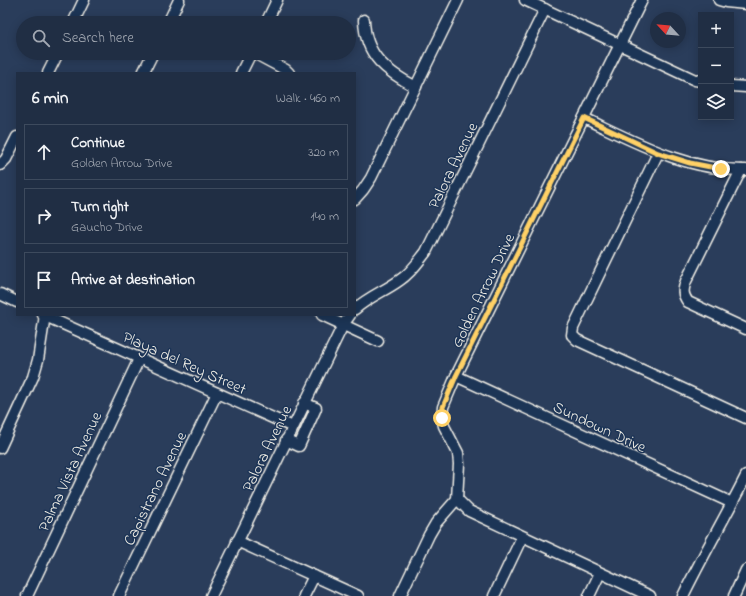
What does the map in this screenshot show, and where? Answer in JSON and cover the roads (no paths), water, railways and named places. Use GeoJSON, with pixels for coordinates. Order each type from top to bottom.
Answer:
{"type":"FeatureCollection","features":[{"type":"Feature","properties":{"kind":"street"},"geometry":{"type":"LineString","coordinates":[[76,16],[84,0]]}},
{"type":"Feature","properties":{"kind":"street"},"geometry":{"type":"LineString","coordinates":[[171,16],[179,0]]}},
{"type":"Feature","properties":{"kind":"street"},"geometry":{"type":"LineString","coordinates":[[269,16],[277,0]]}},
{"type":"Feature","properties":{"kind":"street"},"geometry":{"type":"LineString","coordinates":[[356,197],[364,190],[371,178],[458,0]]}},
{"type":"Feature","properties":{"kind":"street"},"geometry":{"type":"LineString","coordinates":[[525,0],[698,80]]}},
{"type":"Feature","properties":{"kind":"street","name":"Golden Arrow Drive"},"geometry":{"type":"LineString","coordinates":[[457,499],[460,464],[458,453],[444,426],[442,418],[443,407],[456,376],[642,0]]}},
{"type":"Feature","properties":{"kind":"street"},"geometry":{"type":"LineString","coordinates":[[719,0],[745,3]]}},
{"type":"Feature","properties":{"kind":"street","name":"Palora Avenue"},"geometry":{"type":"LineString","coordinates":[[356,308],[374,294],[400,281],[409,273],[426,252],[545,10]]}},
{"type":"Feature","properties":{"kind":"street"},"geometry":{"type":"LineString","coordinates":[[364,20],[364,32],[378,61],[396,77],[416,87]]}},
{"type":"Feature","properties":{"kind":"street"},"geometry":{"type":"LineString","coordinates":[[48,72],[54,60]]}},
{"type":"Feature","properties":{"kind":"street"},"geometry":{"type":"LineString","coordinates":[[144,72],[150,60]]}},
{"type":"Feature","properties":{"kind":"street"},"geometry":{"type":"LineString","coordinates":[[242,72],[248,60]]}},
{"type":"Feature","properties":{"kind":"street"},"geometry":{"type":"LineString","coordinates":[[266,60],[287,72]]}},
{"type":"Feature","properties":{"kind":"street"},"geometry":{"type":"LineString","coordinates":[[734,86],[746,87]]}},
{"type":"Feature","properties":{"kind":"street"},"geometry":{"type":"LineString","coordinates":[[584,118],[658,153],[690,163],[721,169],[743,170],[683,289],[684,296],[688,302],[746,328]]}},
{"type":"Feature","properties":{"kind":"street"},"geometry":{"type":"LineString","coordinates":[[0,165],[6,159],[16,139]]}},
{"type":"Feature","properties":{"kind":"street"},"geometry":{"type":"LineString","coordinates":[[658,153],[573,328],[572,335],[577,340],[746,418]]}},
{"type":"Feature","properties":{"kind":"street"},"geometry":{"type":"LineString","coordinates":[[0,294],[16,302]]}},
{"type":"Feature","properties":{"kind":"street"},"geometry":{"type":"LineString","coordinates":[[0,448],[33,377],[38,360],[44,316]]}},
{"type":"Feature","properties":{"kind":"street","name":"Playa del Rey Street"},"geometry":{"type":"LineString","coordinates":[[46,316],[293,427]]}},
{"type":"Feature","properties":{"kind":"street"},"geometry":{"type":"LineString","coordinates":[[324,316],[378,341]]}},
{"type":"Feature","properties":{"kind":"street","name":"Palora Avenue"},"geometry":{"type":"LineString","coordinates":[[211,596],[304,403],[343,325],[349,316]]}},
{"type":"Feature","properties":{"kind":"street","name":"Palma Vista Avenue"},"geometry":{"type":"LineString","coordinates":[[27,596],[139,359]]}},
{"type":"Feature","properties":{"kind":"street","name":"Sundown Drive"},"geometry":{"type":"LineString","coordinates":[[456,376],[732,503]]}},
{"type":"Feature","properties":{"kind":"street","name":"Capistrano Avenue"},"geometry":{"type":"LineString","coordinates":[[119,596],[217,393]]}},
{"type":"Feature","properties":{"kind":"street"},"geometry":{"type":"LineString","coordinates":[[286,440],[299,446],[316,408],[304,403]]}},
{"type":"Feature","properties":{"kind":"street"},"geometry":{"type":"LineString","coordinates":[[683,596],[746,476]]}},
{"type":"Feature","properties":{"kind":"street"},"geometry":{"type":"LineString","coordinates":[[400,596],[432,529],[457,499],[469,510],[522,537],[650,596]]}},
{"type":"Feature","properties":{"kind":"street"},"geometry":{"type":"LineString","coordinates":[[494,596],[522,537]]}},
{"type":"Feature","properties":{"kind":"street"},"geometry":{"type":"LineString","coordinates":[[238,541],[358,596]]}},
{"type":"Feature","properties":{"kind":"street"},"geometry":{"type":"LineString","coordinates":[[734,596],[746,570]]}},
{"type":"Feature","properties":{"kind":"street"},"geometry":{"type":"LineString","coordinates":[[589,596],[600,573]]}},
{"type":"Feature","properties":{"kind":"street"},"geometry":{"type":"LineString","coordinates":[[304,596],[314,576]]}}]}
